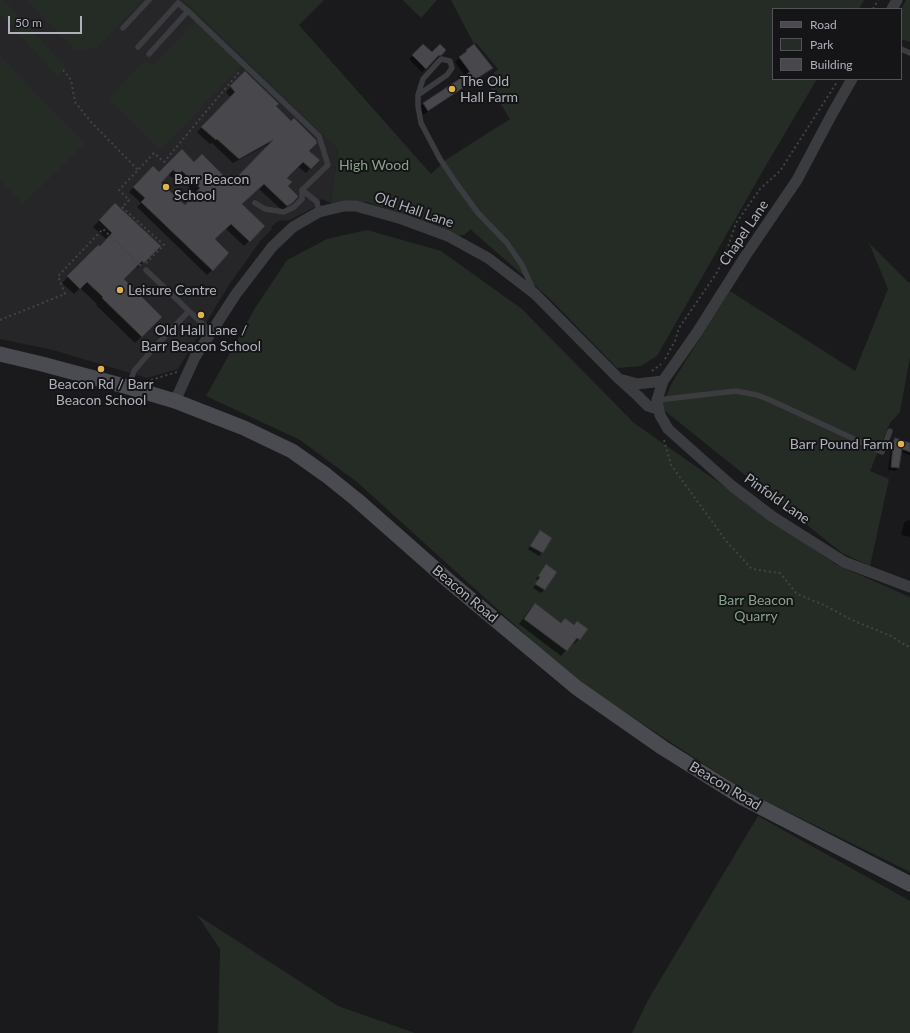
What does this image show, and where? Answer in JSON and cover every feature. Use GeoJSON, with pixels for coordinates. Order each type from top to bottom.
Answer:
{"type":"FeatureCollection","features":[{"type":"Feature","properties":{"kind":"main road","name":"Beacon Road"},"geometry":{"type":"LineString","coordinates":[[0,354],[42,364],[130,381],[174,401],[244,428],[292,451],[358,500],[450,582],[577,688],[663,748],[741,797],[910,884]]}},
{"type":"Feature","properties":{"kind":"street","name":"Chapel Lane"},"geometry":{"type":"LineString","coordinates":[[658,404],[664,381],[797,180],[851,80]]}},
{"type":"Feature","properties":{"kind":"street","name":"Old Hall Lane"},"geometry":{"type":"LineString","coordinates":[[174,401],[195,357],[236,294],[272,247],[292,227],[319,212],[344,206],[356,206],[402,218],[448,236],[488,258],[535,294],[618,378],[648,406],[654,408],[658,404]]}},
{"type":"Feature","properties":{"kind":"street","name":"Old Hall Lane"},"geometry":{"type":"LineString","coordinates":[[618,378],[637,384],[664,381]]}},
{"type":"Feature","properties":{"kind":"street","name":"Pinfold Lane"},"geometry":{"type":"LineString","coordinates":[[658,404],[660,415],[668,429],[732,486],[780,521],[844,562],[910,587]]}},
{"type":"Feature","properties":{"kind":"lane"},"geometry":{"type":"LineString","coordinates":[[123,28],[149,0]]}},
{"type":"Feature","properties":{"kind":"lane"},"geometry":{"type":"LineString","coordinates":[[138,47],[177,2],[319,136],[328,165],[302,190],[302,199],[294,207],[284,212],[265,209],[255,203]]}},
{"type":"Feature","properties":{"kind":"lane"},"geometry":{"type":"LineString","coordinates":[[148,54],[188,11]]}},
{"type":"Feature","properties":{"kind":"lane"},"geometry":{"type":"LineString","coordinates":[[418,95],[447,75],[452,68],[450,61],[441,59],[423,79],[418,95],[421,123],[440,159],[478,213],[507,243],[522,265],[535,294]]}},
{"type":"Feature","properties":{"kind":"lane"},"geometry":{"type":"LineString","coordinates":[[302,190],[317,202],[319,212]]}},
{"type":"Feature","properties":{"kind":"lane"},"geometry":{"type":"LineString","coordinates":[[146,270],[211,332]]}},
{"type":"Feature","properties":{"kind":"lane"},"geometry":{"type":"LineString","coordinates":[[130,381],[134,371],[150,351],[189,311]]}},
{"type":"Feature","properties":{"kind":"lane"},"geometry":{"type":"LineString","coordinates":[[658,404],[736,391],[757,395],[882,452],[890,430]]}},
{"type":"Feature","properties":{"kind":"path"},"geometry":{"type":"LineString","coordinates":[[0,320],[65,294],[58,276],[103,229],[142,267],[164,245],[122,207],[129,200],[119,190],[154,153],[164,162],[245,66]]}},
{"type":"Feature","properties":{"kind":"path"},"geometry":{"type":"LineString","coordinates":[[63,70],[71,80],[75,102],[79,108],[138,170]]}},
{"type":"Feature","properties":{"kind":"path"},"geometry":{"type":"LineString","coordinates":[[648,374],[661,365],[675,341],[679,328],[716,274],[725,256],[736,223],[760,189],[780,172],[838,80]]}},
{"type":"Feature","properties":{"kind":"path"},"geometry":{"type":"LineString","coordinates":[[130,381],[147,382],[190,368]]}},
{"type":"Feature","properties":{"kind":"path"},"geometry":{"type":"LineString","coordinates":[[668,429],[664,440],[671,465],[727,542],[752,569],[780,573],[797,594],[824,605],[852,620],[891,636],[910,648]]}},
{"type":"Feature","properties":{"kind":"shaded area","name":"Barr Beacon School"},"geometry":{"type":"Polygon","coordinates":[[[0,0],[183,0],[338,150],[331,203],[322,199],[317,202],[315,207],[290,220],[278,221],[271,227],[272,229],[261,240],[229,285],[178,369],[147,378],[53,350],[0,339],[0,0]]]}},
{"type":"Feature","properties":{"kind":"green space"},"geometry":{"type":"Polygon","coordinates":[[[0,0],[4,0],[66,67],[57,76],[0,13],[0,0]]]}},
{"type":"Feature","properties":{"kind":"green space"},"geometry":{"type":"Polygon","coordinates":[[[26,0],[143,0],[97,48],[75,50],[26,0]]]}},
{"type":"Feature","properties":{"kind":"green space","name":"High Wood"},"geometry":{"type":"Polygon","coordinates":[[[183,0],[324,0],[299,25],[431,174],[447,159],[510,119],[486,80],[498,69],[476,43],[474,44],[451,0],[864,0],[860,8],[772,8],[772,80],[816,80],[657,356],[641,366],[617,368],[549,298],[470,229],[464,235],[454,236],[413,217],[366,202],[331,203],[338,150],[183,0]]]}},
{"type":"Feature","properties":{"kind":"green space"},"geometry":{"type":"Polygon","coordinates":[[[403,0],[437,0],[421,18],[403,0]]]}},
{"type":"Feature","properties":{"kind":"green space"},"geometry":{"type":"Polygon","coordinates":[[[906,0],[910,0],[910,42],[902,39],[902,8],[906,0]]]}},
{"type":"Feature","properties":{"kind":"green space"},"geometry":{"type":"Polygon","coordinates":[[[195,21],[242,65],[161,150],[108,99],[145,60],[152,67],[195,21]]]}},
{"type":"Feature","properties":{"kind":"green space"},"geometry":{"type":"Polygon","coordinates":[[[0,56],[85,144],[23,204],[0,180],[0,56]]]}},
{"type":"Feature","properties":{"kind":"green space","name":"Barr Beacon Quarry"},"geometry":{"type":"Polygon","coordinates":[[[367,230],[441,251],[522,309],[634,423],[835,564],[910,597],[910,872],[745,791],[582,684],[560,666],[357,482],[300,440],[206,396],[255,308],[287,260],[327,239],[367,230]]]}},
{"type":"Feature","properties":{"kind":"green space"},"geometry":{"type":"Polygon","coordinates":[[[869,243],[910,284],[910,357],[900,412],[890,423],[870,471],[889,479],[870,566],[842,553],[665,411],[663,403],[673,381],[730,291],[855,371],[888,289],[869,243]]]}},
{"type":"Feature","properties":{"kind":"green space"},"geometry":{"type":"Polygon","coordinates":[[[758,816],[910,901],[910,1033],[632,1033],[648,1000],[758,816]]]}},
{"type":"Feature","properties":{"kind":"green space"},"geometry":{"type":"Polygon","coordinates":[[[197,915],[338,1006],[415,1033],[218,1033],[220,949],[197,915]]]}},
{"type":"Feature","properties":{"kind":"building","name":"The Old Hall Farm"},"geometry":{"type":"Polygon","coordinates":[[[423,44],[432,52],[440,44],[446,50],[426,69],[412,55],[423,44]]]}},
{"type":"Feature","properties":{"kind":"building","name":"The Old Hall Farm"},"geometry":{"type":"Polygon","coordinates":[[[474,44],[493,68],[428,111],[423,103],[470,72],[459,57],[474,44]]]}},
{"type":"Feature","properties":{"kind":"building"},"geometry":{"type":"Polygon","coordinates":[[[245,71],[279,104],[276,106],[291,121],[294,118],[316,140],[317,143],[309,151],[320,160],[311,169],[303,162],[287,178],[292,182],[288,186],[298,196],[291,204],[287,206],[264,184],[242,204],[265,226],[250,242],[231,224],[215,239],[229,253],[213,271],[141,202],[145,198],[133,187],[153,166],[159,172],[182,149],[194,162],[202,154],[231,183],[273,140],[239,159],[201,127],[235,92],[230,86],[245,71]],[[173,170],[161,183],[185,205],[200,188],[182,171],[178,174],[173,170]]]}},
{"type":"Feature","properties":{"kind":"building","name":"Leisure Centre"},"geometry":{"type":"Polygon","coordinates":[[[115,203],[161,246],[144,263],[142,261],[124,279],[162,317],[142,337],[87,282],[80,289],[67,276],[112,233],[99,220],[115,203]]]}},
{"type":"Feature","properties":{"kind":"building"},"geometry":{"type":"Polygon","coordinates":[[[895,438],[910,443],[910,452],[902,449],[899,468],[891,467],[892,445],[895,438]]]}},
{"type":"Feature","properties":{"kind":"building"},"geometry":{"type":"Polygon","coordinates":[[[540,530],[552,538],[543,553],[530,546],[540,530]]]}},
{"type":"Feature","properties":{"kind":"building"},"geometry":{"type":"Polygon","coordinates":[[[546,564],[557,572],[545,590],[535,584],[540,577],[538,576],[546,564]]]}},
{"type":"Feature","properties":{"kind":"building"},"geometry":{"type":"Polygon","coordinates":[[[535,603],[561,623],[565,618],[574,625],[577,621],[588,629],[580,640],[577,638],[567,651],[524,619],[535,603]]]}},
{"type":"Feature","properties":{"kind":"place","name":"The Old Hall Farm"},"geometry":{"type":"Point","coordinates":[452,89]}},
{"type":"Feature","properties":{"kind":"place","name":"Barr Beacon School"},"geometry":{"type":"Point","coordinates":[166,187]}},
{"type":"Feature","properties":{"kind":"place","name":"Leisure Centre"},"geometry":{"type":"Point","coordinates":[120,290]}},
{"type":"Feature","properties":{"kind":"place","name":"Old Hall Lane / Barr Beacon School"},"geometry":{"type":"Point","coordinates":[201,315]}},
{"type":"Feature","properties":{"kind":"place","name":"Beacon Rd / Barr Beacon School"},"geometry":{"type":"Point","coordinates":[101,369]}},
{"type":"Feature","properties":{"kind":"place","name":"Barr Pound Farm"},"geometry":{"type":"Point","coordinates":[901,444]}}]}
